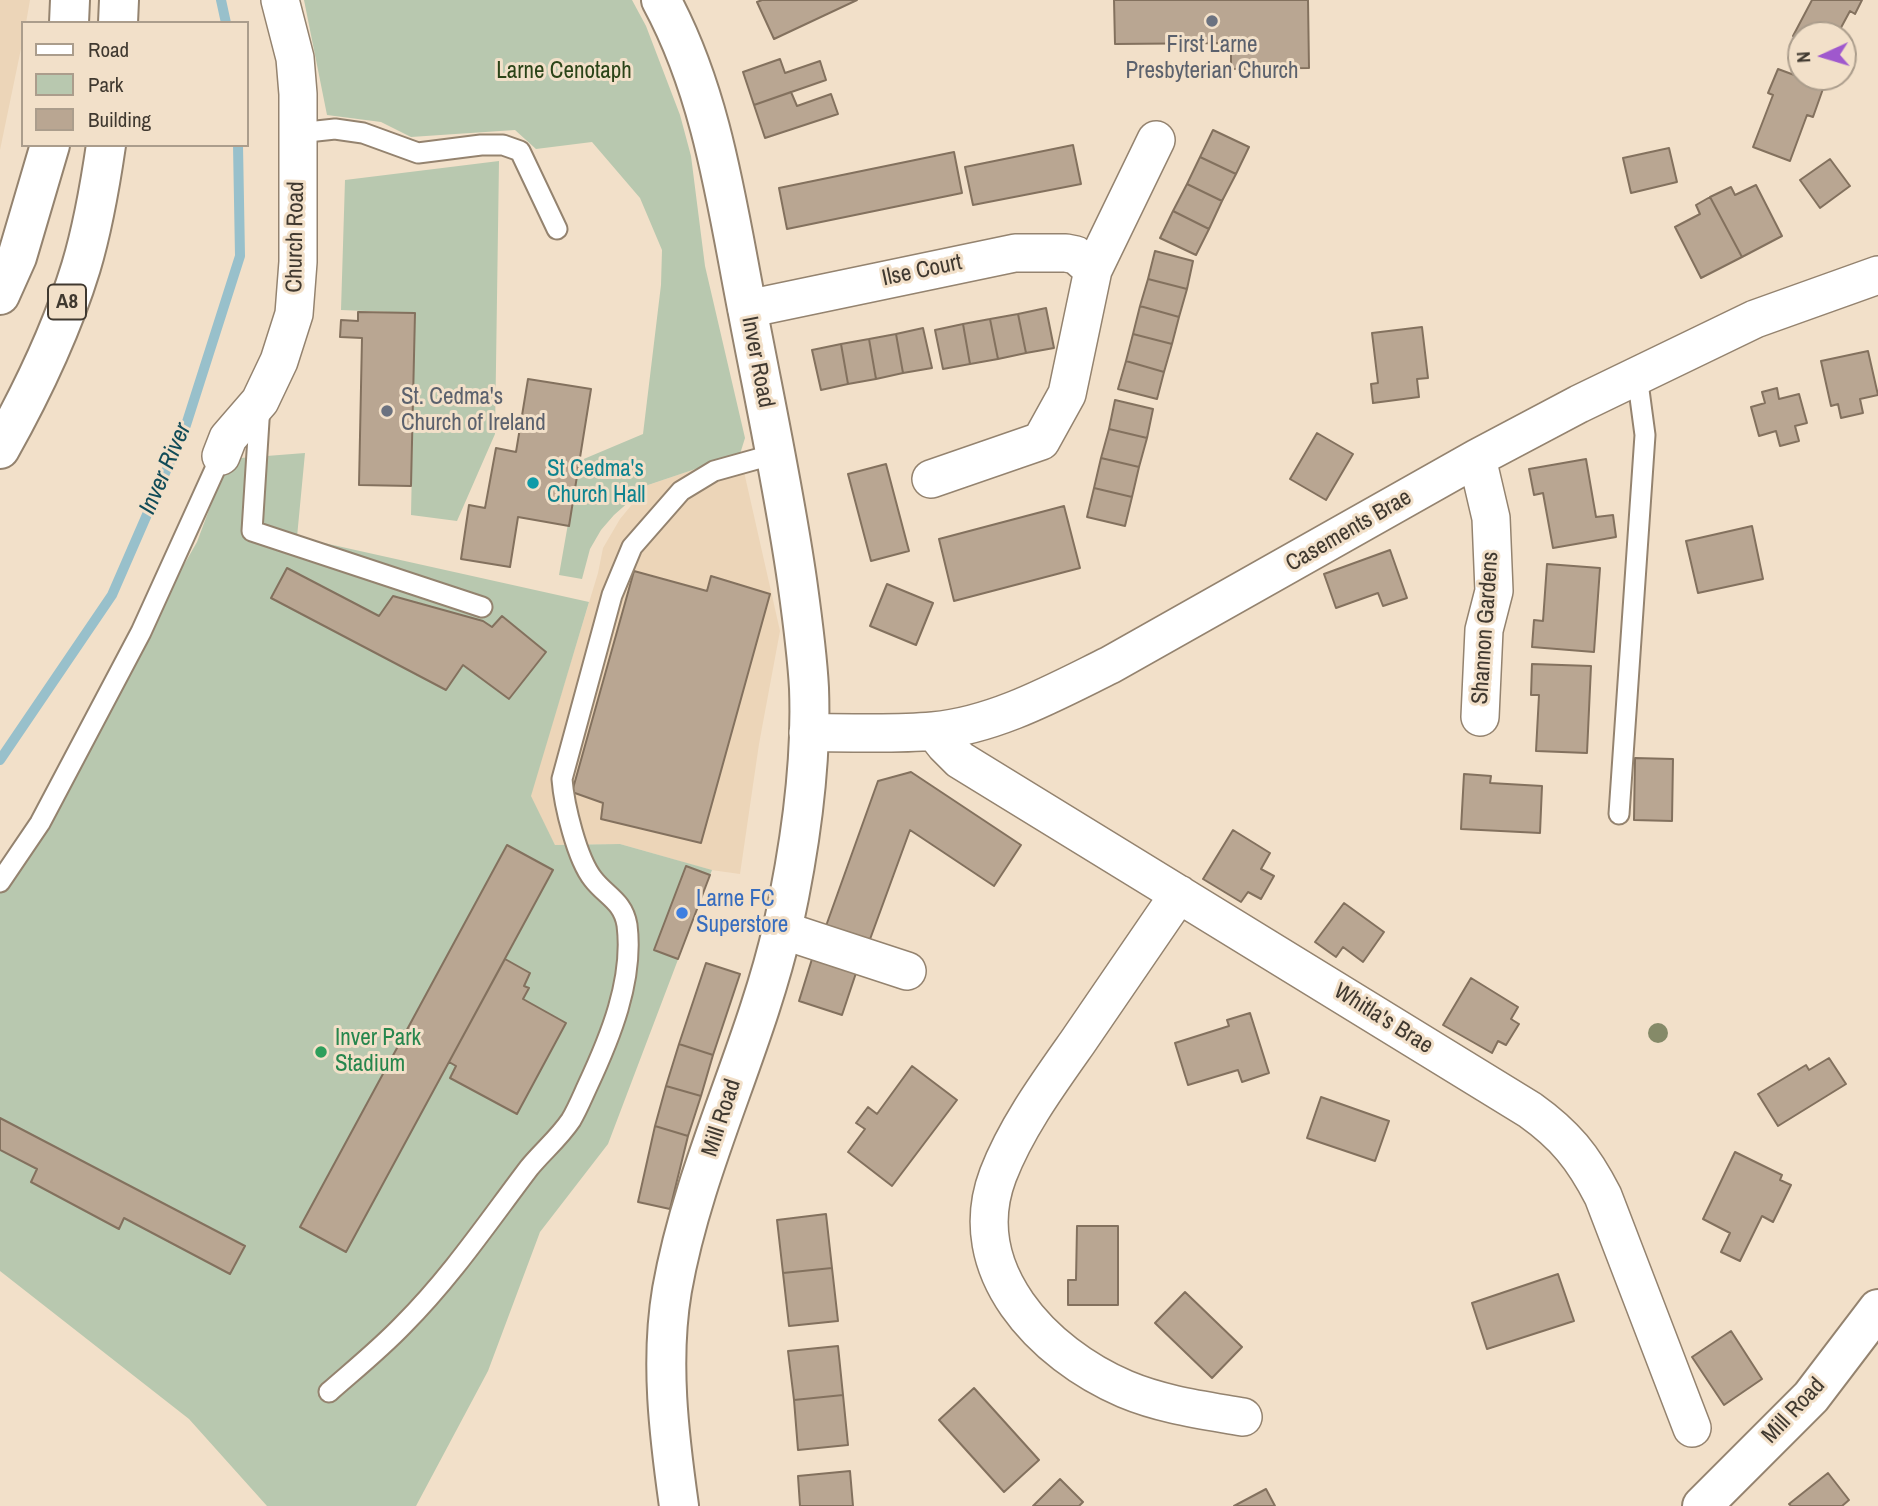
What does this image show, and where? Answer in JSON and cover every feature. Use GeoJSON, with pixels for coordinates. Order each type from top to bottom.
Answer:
{"type":"FeatureCollection","features":[{"type":"Feature","properties":{"kind":"main road"},"geometry":{"type":"LineString","coordinates":[[69,21],[70,0]]}},
{"type":"Feature","properties":{"kind":"main road"},"geometry":{"type":"LineString","coordinates":[[118,21],[119,0]]}},
{"type":"Feature","properties":{"kind":"main road","name":"Inver Road"},"geometry":{"type":"LineString","coordinates":[[661,0],[680,40],[724,181],[787,514],[806,644],[808,733]]}},
{"type":"Feature","properties":{"kind":"main road"},"geometry":{"type":"LineString","coordinates":[[0,295],[18,257],[49,147]]}},
{"type":"Feature","properties":{"kind":"main road","name":"A8"},"geometry":{"type":"LineString","coordinates":[[0,449],[51,345],[80,268],[98,197],[106,147]]}},
{"type":"Feature","properties":{"kind":"main road","name":"Mill Road"},"geometry":{"type":"LineString","coordinates":[[679,1506],[671,1447],[666,1373],[672,1293],[689,1219],[782,930],[804,813],[808,733]]}},
{"type":"Feature","properties":{"kind":"main road","name":"Mill Road"},"geometry":{"type":"LineString","coordinates":[[1702,1506],[1811,1397],[1878,1309]]}},
{"type":"Feature","properties":{"kind":"street","name":"Church Road"},"geometry":{"type":"LineString","coordinates":[[221,456],[228,438],[260,401],[279,361],[294,314],[298,262],[295,58],[280,0]]}},
{"type":"Feature","properties":{"kind":"street"},"geometry":{"type":"LineString","coordinates":[[931,479],[1041,441],[1066,394],[1093,270],[1156,140]]}},
{"type":"Feature","properties":{"kind":"street","name":"Ilse Court"},"geometry":{"type":"LineString","coordinates":[[747,309],[1015,253],[1076,255],[1093,270]]}},
{"type":"Feature","properties":{"kind":"street","name":"Casements Brae"},"geometry":{"type":"LineString","coordinates":[[808,733],[934,731],[979,721],[1047,696],[1110,665],[1477,458],[1637,374],[1755,319],[1878,275]]}},
{"type":"Feature","properties":{"kind":"street","name":"Shannon Gardens"},"geometry":{"type":"LineString","coordinates":[[1477,458],[1491,518],[1494,590],[1484,630],[1480,716]]}},
{"type":"Feature","properties":{"kind":"street","name":"Whitla's Brae"},"geometry":{"type":"LineString","coordinates":[[934,731],[960,760],[1554,1127],[1573,1146],[1603,1196],[1692,1428]]}},
{"type":"Feature","properties":{"kind":"street"},"geometry":{"type":"LineString","coordinates":[[1179,894],[1053,1077],[1020,1130],[998,1175],[989,1215],[990,1251],[1004,1287],[1028,1319],[1055,1345],[1092,1373],[1125,1389],[1169,1404],[1243,1417]]}},
{"type":"Feature","properties":{"kind":"street"},"geometry":{"type":"LineString","coordinates":[[782,930],[907,971]]}},
{"type":"Feature","properties":{"kind":"lane"},"geometry":{"type":"LineString","coordinates":[[298,133],[335,130],[363,133],[418,153],[481,145],[503,145],[520,151],[556,229]]}},
{"type":"Feature","properties":{"kind":"lane"},"geometry":{"type":"LineString","coordinates":[[1619,814],[1646,435],[1637,374]]}},
{"type":"Feature","properties":{"kind":"lane"},"geometry":{"type":"LineString","coordinates":[[260,401],[252,531],[482,607]]}},
{"type":"Feature","properties":{"kind":"lane"},"geometry":{"type":"LineString","coordinates":[[329,1392],[404,1325],[475,1243],[531,1166],[571,1120],[592,1077],[622,995],[629,955],[626,921],[615,899],[593,879],[582,856],[569,821],[562,779],[612,596],[632,547],[681,491],[714,471],[775,454]]}},
{"type":"Feature","properties":{"kind":"lane"},"geometry":{"type":"LineString","coordinates":[[0,882],[40,823],[135,644],[221,456]]}},
{"type":"Feature","properties":{"kind":"shaded area"},"geometry":{"type":"Polygon","coordinates":[[[0,0],[30,0],[26,21],[21,21],[21,49],[0,150],[0,0]]]}},
{"type":"Feature","properties":{"kind":"shaded area"},"geometry":{"type":"Polygon","coordinates":[[[740,454],[780,631],[759,744],[740,874],[711,870],[620,844],[555,845],[530,796],[598,573],[603,548],[620,519],[648,485],[740,454]]]}},
{"type":"Feature","properties":{"kind":"green space","name":"Larne Cenotaph"},"geometry":{"type":"Polygon","coordinates":[[[304,0],[632,0],[646,26],[680,115],[691,156],[705,266],[745,438],[740,454],[648,485],[601,530],[590,549],[582,579],[559,575],[579,461],[643,434],[661,285],[662,250],[640,198],[592,142],[536,149],[515,130],[411,137],[381,122],[327,115],[304,0]]]}},
{"type":"Feature","properties":{"kind":"green space"},"geometry":{"type":"Polygon","coordinates":[[[499,161],[495,434],[457,521],[411,515],[415,313],[341,310],[345,180],[499,161]]]}},
{"type":"Feature","properties":{"kind":"green space","name":"Inver Park Stadium"},"geometry":{"type":"Polygon","coordinates":[[[305,453],[297,537],[589,602],[531,796],[555,845],[620,844],[712,870],[608,1144],[540,1232],[488,1371],[416,1506],[267,1506],[189,1419],[0,1271],[0,886],[197,542],[228,459],[305,453]]]}},
{"type":"Feature","properties":{"kind":"building"},"geometry":{"type":"Polygon","coordinates":[[[857,0],[774,39],[757,2],[857,0]]]}},
{"type":"Feature","properties":{"kind":"building","name":"First Larne Presbyterian Church"},"geometry":{"type":"Polygon","coordinates":[[[1114,0],[1308,0],[1309,68],[1231,69],[1231,43],[1115,44],[1114,0]]]}},
{"type":"Feature","properties":{"kind":"building"},"geometry":{"type":"Polygon","coordinates":[[[1812,0],[1862,0],[1855,14],[1850,11],[1845,21],[1801,21],[1812,0]]]}},
{"type":"Feature","properties":{"kind":"building"},"geometry":{"type":"Polygon","coordinates":[[[780,59],[785,73],[820,61],[826,80],[754,105],[743,72],[780,59]]]}},
{"type":"Feature","properties":{"kind":"building"},"geometry":{"type":"Polygon","coordinates":[[[1778,69],[1787,72],[1787,91],[1822,91],[1813,117],[1807,115],[1790,161],[1753,147],[1773,95],[1768,93],[1778,69]]]}},
{"type":"Feature","properties":{"kind":"building"},"geometry":{"type":"Polygon","coordinates":[[[791,92],[797,106],[831,94],[838,114],[765,138],[754,105],[791,92]]]}},
{"type":"Feature","properties":{"kind":"building"},"geometry":{"type":"Polygon","coordinates":[[[1213,130],[1249,147],[1236,174],[1200,157],[1213,130]]]}},
{"type":"Feature","properties":{"kind":"building"},"geometry":{"type":"Polygon","coordinates":[[[1073,145],[1081,184],[973,205],[965,167],[1073,145]]]}},
{"type":"Feature","properties":{"kind":"building"},"geometry":{"type":"Polygon","coordinates":[[[1669,148],[1677,182],[1631,193],[1623,158],[1669,148]]]}},
{"type":"Feature","properties":{"kind":"building"},"geometry":{"type":"Polygon","coordinates":[[[954,152],[962,193],[787,229],[779,188],[954,152]]]}},
{"type":"Feature","properties":{"kind":"building"},"geometry":{"type":"Polygon","coordinates":[[[1200,157],[1236,174],[1222,201],[1187,184],[1200,157]]]}},
{"type":"Feature","properties":{"kind":"building"},"geometry":{"type":"Polygon","coordinates":[[[1830,159],[1850,186],[1820,208],[1800,180],[1830,159]]]}},
{"type":"Feature","properties":{"kind":"building"},"geometry":{"type":"Polygon","coordinates":[[[1187,184],[1222,201],[1209,229],[1173,211],[1187,184]]]}},
{"type":"Feature","properties":{"kind":"building"},"geometry":{"type":"Polygon","coordinates":[[[1756,185],[1782,236],[1742,257],[1710,197],[1731,187],[1735,195],[1756,185]]]}},
{"type":"Feature","properties":{"kind":"building"},"geometry":{"type":"Polygon","coordinates":[[[1710,197],[1742,257],[1701,278],[1675,227],[1700,214],[1696,205],[1710,197]]]}},
{"type":"Feature","properties":{"kind":"building"},"geometry":{"type":"Polygon","coordinates":[[[1173,211],[1209,229],[1196,255],[1160,238],[1173,211]]]}},
{"type":"Feature","properties":{"kind":"building"},"geometry":{"type":"Polygon","coordinates":[[[1155,251],[1193,261],[1187,289],[1148,279],[1155,251]]]}},
{"type":"Feature","properties":{"kind":"building"},"geometry":{"type":"Polygon","coordinates":[[[1148,279],[1187,289],[1179,317],[1140,306],[1148,279]]]}},
{"type":"Feature","properties":{"kind":"building"},"geometry":{"type":"Polygon","coordinates":[[[1140,306],[1179,317],[1172,344],[1133,334],[1140,306]]]}},
{"type":"Feature","properties":{"kind":"building"},"geometry":{"type":"Polygon","coordinates":[[[1046,308],[1054,348],[1026,353],[1018,314],[1046,308]]]}},
{"type":"Feature","properties":{"kind":"building","name":"St. Cedma's Church of Ireland"},"geometry":{"type":"Polygon","coordinates":[[[358,312],[415,313],[411,486],[359,485],[362,338],[340,337],[341,320],[358,321],[358,312]]]}},
{"type":"Feature","properties":{"kind":"building"},"geometry":{"type":"Polygon","coordinates":[[[1018,314],[1026,353],[998,359],[990,319],[1018,314]]]}},
{"type":"Feature","properties":{"kind":"building"},"geometry":{"type":"Polygon","coordinates":[[[990,319],[998,359],[970,364],[963,324],[990,319]]]}},
{"type":"Feature","properties":{"kind":"building"},"geometry":{"type":"Polygon","coordinates":[[[963,324],[970,364],[943,369],[935,330],[963,324]]]}},
{"type":"Feature","properties":{"kind":"building"},"geometry":{"type":"Polygon","coordinates":[[[1422,327],[1428,378],[1417,379],[1419,397],[1373,403],[1371,384],[1378,383],[1372,333],[1422,327]]]}},
{"type":"Feature","properties":{"kind":"building"},"geometry":{"type":"Polygon","coordinates":[[[923,328],[932,368],[903,373],[896,334],[923,328]]]}},
{"type":"Feature","properties":{"kind":"building"},"geometry":{"type":"Polygon","coordinates":[[[896,334],[903,373],[876,379],[869,339],[896,334]]]}},
{"type":"Feature","properties":{"kind":"building"},"geometry":{"type":"Polygon","coordinates":[[[1133,334],[1172,344],[1164,372],[1126,361],[1133,334]]]}},
{"type":"Feature","properties":{"kind":"building"},"geometry":{"type":"Polygon","coordinates":[[[869,339],[876,379],[848,384],[841,344],[869,339]]]}},
{"type":"Feature","properties":{"kind":"building"},"geometry":{"type":"Polygon","coordinates":[[[841,344],[848,384],[821,390],[812,350],[841,344]]]}},
{"type":"Feature","properties":{"kind":"building"},"geometry":{"type":"Polygon","coordinates":[[[1868,351],[1878,395],[1860,399],[1863,413],[1841,418],[1838,404],[1831,406],[1821,361],[1868,351]]]}},
{"type":"Feature","properties":{"kind":"building"},"geometry":{"type":"Polygon","coordinates":[[[1126,361],[1164,372],[1157,399],[1118,389],[1126,361]]]}},
{"type":"Feature","properties":{"kind":"building","name":"St Cedma's Church Hall"},"geometry":{"type":"Polygon","coordinates":[[[528,379],[591,389],[569,526],[518,517],[510,567],[461,559],[469,505],[485,508],[496,448],[516,452],[528,379]]]}},
{"type":"Feature","properties":{"kind":"building"},"geometry":{"type":"Polygon","coordinates":[[[1777,388],[1779,399],[1799,394],[1807,423],[1795,426],[1799,441],[1780,446],[1776,431],[1759,436],[1751,407],[1765,403],[1762,392],[1777,388]]]}},
{"type":"Feature","properties":{"kind":"building"},"geometry":{"type":"Polygon","coordinates":[[[1115,400],[1153,409],[1147,438],[1109,429],[1115,400]]]}},
{"type":"Feature","properties":{"kind":"building"},"geometry":{"type":"Polygon","coordinates":[[[1109,429],[1147,438],[1139,467],[1101,458],[1109,429]]]}},
{"type":"Feature","properties":{"kind":"building"},"geometry":{"type":"Polygon","coordinates":[[[1317,433],[1353,454],[1326,500],[1290,479],[1317,433]]]}},
{"type":"Feature","properties":{"kind":"building"},"geometry":{"type":"Polygon","coordinates":[[[1101,458],[1139,467],[1132,497],[1094,488],[1101,458]]]}},
{"type":"Feature","properties":{"kind":"building"},"geometry":{"type":"Polygon","coordinates":[[[1586,459],[1596,517],[1613,515],[1616,537],[1553,548],[1543,493],[1534,495],[1529,469],[1586,459]]]}},
{"type":"Feature","properties":{"kind":"building"},"geometry":{"type":"Polygon","coordinates":[[[886,464],[909,551],[871,561],[848,474],[886,464]]]}},
{"type":"Feature","properties":{"kind":"building"},"geometry":{"type":"Polygon","coordinates":[[[1094,488],[1132,497],[1125,526],[1087,517],[1094,488]]]}},
{"type":"Feature","properties":{"kind":"building"},"geometry":{"type":"Polygon","coordinates":[[[1064,506],[1080,568],[954,601],[939,539],[1064,506]]]}},
{"type":"Feature","properties":{"kind":"building"},"geometry":{"type":"Polygon","coordinates":[[[1752,526],[1763,579],[1698,593],[1686,541],[1752,526]]]}},
{"type":"Feature","properties":{"kind":"building"},"geometry":{"type":"Polygon","coordinates":[[[1390,550],[1407,598],[1383,606],[1378,593],[1336,608],[1324,574],[1390,550]]]}},
{"type":"Feature","properties":{"kind":"building"},"geometry":{"type":"Polygon","coordinates":[[[1547,564],[1600,568],[1594,652],[1532,647],[1534,620],[1543,621],[1547,564]]]}},
{"type":"Feature","properties":{"kind":"building"},"geometry":{"type":"Polygon","coordinates":[[[287,568],[379,616],[393,596],[483,621],[492,627],[502,616],[546,652],[509,699],[463,665],[446,690],[271,598],[287,568]]]}},
{"type":"Feature","properties":{"kind":"building"},"geometry":{"type":"Polygon","coordinates":[[[634,571],[707,591],[711,576],[770,594],[701,843],[601,819],[603,803],[572,792],[634,571]]]}},
{"type":"Feature","properties":{"kind":"building"},"geometry":{"type":"Polygon","coordinates":[[[887,584],[933,603],[916,645],[870,626],[887,584]]]}},
{"type":"Feature","properties":{"kind":"building"},"geometry":{"type":"Polygon","coordinates":[[[1532,664],[1591,666],[1587,753],[1536,751],[1539,695],[1531,695],[1532,664]]]}},
{"type":"Feature","properties":{"kind":"building"},"geometry":{"type":"Polygon","coordinates":[[[1635,758],[1673,759],[1672,821],[1634,820],[1635,758]]]}},
{"type":"Feature","properties":{"kind":"building"},"geometry":{"type":"Polygon","coordinates":[[[911,772],[1021,845],[994,886],[910,830],[869,942],[826,926],[878,781],[911,772]]]}},
{"type":"Feature","properties":{"kind":"building"},"geometry":{"type":"Polygon","coordinates":[[[1464,774],[1491,776],[1490,783],[1542,786],[1540,833],[1461,829],[1464,774]]]}},
{"type":"Feature","properties":{"kind":"building"},"geometry":{"type":"Polygon","coordinates":[[[1233,830],[1270,853],[1261,869],[1274,876],[1261,899],[1248,892],[1241,902],[1203,879],[1233,830]]]}},
{"type":"Feature","properties":{"kind":"building"},"geometry":{"type":"Polygon","coordinates":[[[507,845],[553,870],[346,1252],[300,1227],[507,845]]]}},
{"type":"Feature","properties":{"kind":"building","name":"Larne FC Superstore"},"geometry":{"type":"Polygon","coordinates":[[[686,866],[710,875],[678,959],[654,950],[686,866]]]}},
{"type":"Feature","properties":{"kind":"building"},"geometry":{"type":"Polygon","coordinates":[[[1344,903],[1384,932],[1363,962],[1343,947],[1336,957],[1315,942],[1344,903]]]}},
{"type":"Feature","properties":{"kind":"building"},"geometry":{"type":"Polygon","coordinates":[[[505,959],[530,973],[524,986],[529,988],[523,999],[566,1023],[517,1114],[450,1078],[456,1066],[449,1062],[505,959]]]}},
{"type":"Feature","properties":{"kind":"building"},"geometry":{"type":"Polygon","coordinates":[[[812,959],[856,973],[842,1015],[799,1001],[812,959]]]}},
{"type":"Feature","properties":{"kind":"building"},"geometry":{"type":"Polygon","coordinates":[[[706,963],[740,974],[713,1055],[679,1044],[706,963]]]}},
{"type":"Feature","properties":{"kind":"building"},"geometry":{"type":"Polygon","coordinates":[[[1471,978],[1518,1007],[1511,1019],[1519,1024],[1506,1045],[1498,1041],[1492,1053],[1443,1025],[1471,978]]]}},
{"type":"Feature","properties":{"kind":"building"},"geometry":{"type":"Polygon","coordinates":[[[1250,1013],[1269,1073],[1242,1082],[1238,1070],[1188,1085],[1175,1043],[1229,1026],[1227,1020],[1250,1013]]]}},
{"type":"Feature","properties":{"kind":"building"},"geometry":{"type":"Polygon","coordinates":[[[679,1044],[713,1055],[701,1096],[666,1086],[679,1044]]]}},
{"type":"Feature","properties":{"kind":"building"},"geometry":{"type":"Polygon","coordinates":[[[1829,1058],[1846,1084],[1778,1126],[1758,1094],[1806,1065],[1809,1070],[1829,1058]]]}},
{"type":"Feature","properties":{"kind":"building"},"geometry":{"type":"Polygon","coordinates":[[[912,1066],[957,1100],[892,1186],[848,1152],[865,1129],[856,1123],[868,1107],[877,1114],[912,1066]]]}},
{"type":"Feature","properties":{"kind":"building"},"geometry":{"type":"Polygon","coordinates":[[[666,1086],[701,1096],[688,1136],[655,1126],[666,1086]]]}},
{"type":"Feature","properties":{"kind":"building"},"geometry":{"type":"Polygon","coordinates":[[[1321,1097],[1389,1121],[1375,1161],[1307,1138],[1321,1097]]]}},
{"type":"Feature","properties":{"kind":"building"},"geometry":{"type":"Polygon","coordinates":[[[0,1118],[245,1246],[230,1274],[124,1218],[119,1229],[31,1182],[37,1169],[0,1150],[0,1118]]]}},
{"type":"Feature","properties":{"kind":"building"},"geometry":{"type":"Polygon","coordinates":[[[655,1126],[688,1136],[670,1209],[638,1202],[655,1126]]]}},
{"type":"Feature","properties":{"kind":"building"},"geometry":{"type":"Polygon","coordinates":[[[1735,1152],[1782,1175],[1780,1180],[1791,1185],[1773,1222],[1762,1216],[1740,1261],[1721,1252],[1730,1233],[1703,1219],[1735,1152]]]}},
{"type":"Feature","properties":{"kind":"building"},"geometry":{"type":"Polygon","coordinates":[[[826,1214],[832,1268],[783,1273],[777,1220],[826,1214]]]}},
{"type":"Feature","properties":{"kind":"building"},"geometry":{"type":"Polygon","coordinates":[[[1077,1226],[1118,1226],[1118,1305],[1068,1305],[1068,1280],[1076,1280],[1077,1226]]]}},
{"type":"Feature","properties":{"kind":"building"},"geometry":{"type":"Polygon","coordinates":[[[832,1268],[838,1321],[789,1326],[783,1273],[832,1268]]]}},
{"type":"Feature","properties":{"kind":"building"},"geometry":{"type":"Polygon","coordinates":[[[1558,1274],[1574,1321],[1487,1349],[1472,1303],[1558,1274]]]}},
{"type":"Feature","properties":{"kind":"building"},"geometry":{"type":"Polygon","coordinates":[[[1185,1292],[1242,1347],[1212,1378],[1155,1323],[1185,1292]]]}},
{"type":"Feature","properties":{"kind":"building"},"geometry":{"type":"Polygon","coordinates":[[[1731,1331],[1762,1379],[1724,1405],[1692,1357],[1731,1331]]]}},
{"type":"Feature","properties":{"kind":"building"},"geometry":{"type":"Polygon","coordinates":[[[838,1346],[843,1395],[794,1400],[788,1351],[838,1346]]]}},
{"type":"Feature","properties":{"kind":"building"},"geometry":{"type":"Polygon","coordinates":[[[974,1388],[1039,1460],[1004,1492],[939,1420],[974,1388]]]}},
{"type":"Feature","properties":{"kind":"building"},"geometry":{"type":"Polygon","coordinates":[[[843,1395],[848,1445],[798,1450],[794,1400],[843,1395]]]}},
{"type":"Feature","properties":{"kind":"building"},"geometry":{"type":"Polygon","coordinates":[[[850,1471],[853,1506],[800,1506],[798,1476],[850,1471]]]}},
{"type":"Feature","properties":{"kind":"building"},"geometry":{"type":"Polygon","coordinates":[[[1828,1473],[1849,1500],[1842,1506],[1789,1504],[1828,1473]]]}},
{"type":"Feature","properties":{"kind":"building"},"geometry":{"type":"Polygon","coordinates":[[[1060,1479],[1083,1502],[1079,1506],[1033,1506],[1060,1479]]]}},
{"type":"Feature","properties":{"kind":"building"},"geometry":{"type":"Polygon","coordinates":[[[1266,1489],[1275,1506],[1234,1506],[1266,1489]]]}},
{"type":"Feature","properties":{"kind":"waterway","name":"Inver River"},"geometry":{"type":"LineString","coordinates":[[221,0],[226,21]]}},
{"type":"Feature","properties":{"kind":"waterway","name":"Inver River"},"geometry":{"type":"LineString","coordinates":[[0,760],[112,595],[186,425],[240,256],[238,147]]}},
{"type":"Feature","properties":{"kind":"place","name":"First Larne Presbyterian Church"},"geometry":{"type":"Point","coordinates":[1212,21]}},
{"type":"Feature","properties":{"kind":"place","name":"St. Cedma's Church of Ireland"},"geometry":{"type":"Point","coordinates":[387,411]}},
{"type":"Feature","properties":{"kind":"place","name":"St Cedma's Church Hall"},"geometry":{"type":"Point","coordinates":[533,483]}},
{"type":"Feature","properties":{"kind":"place","name":"Larne FC Superstore"},"geometry":{"type":"Point","coordinates":[682,913]}},
{"type":"Feature","properties":{"kind":"place","name":"Inver Park Stadium"},"geometry":{"type":"Point","coordinates":[321,1052]}}]}
